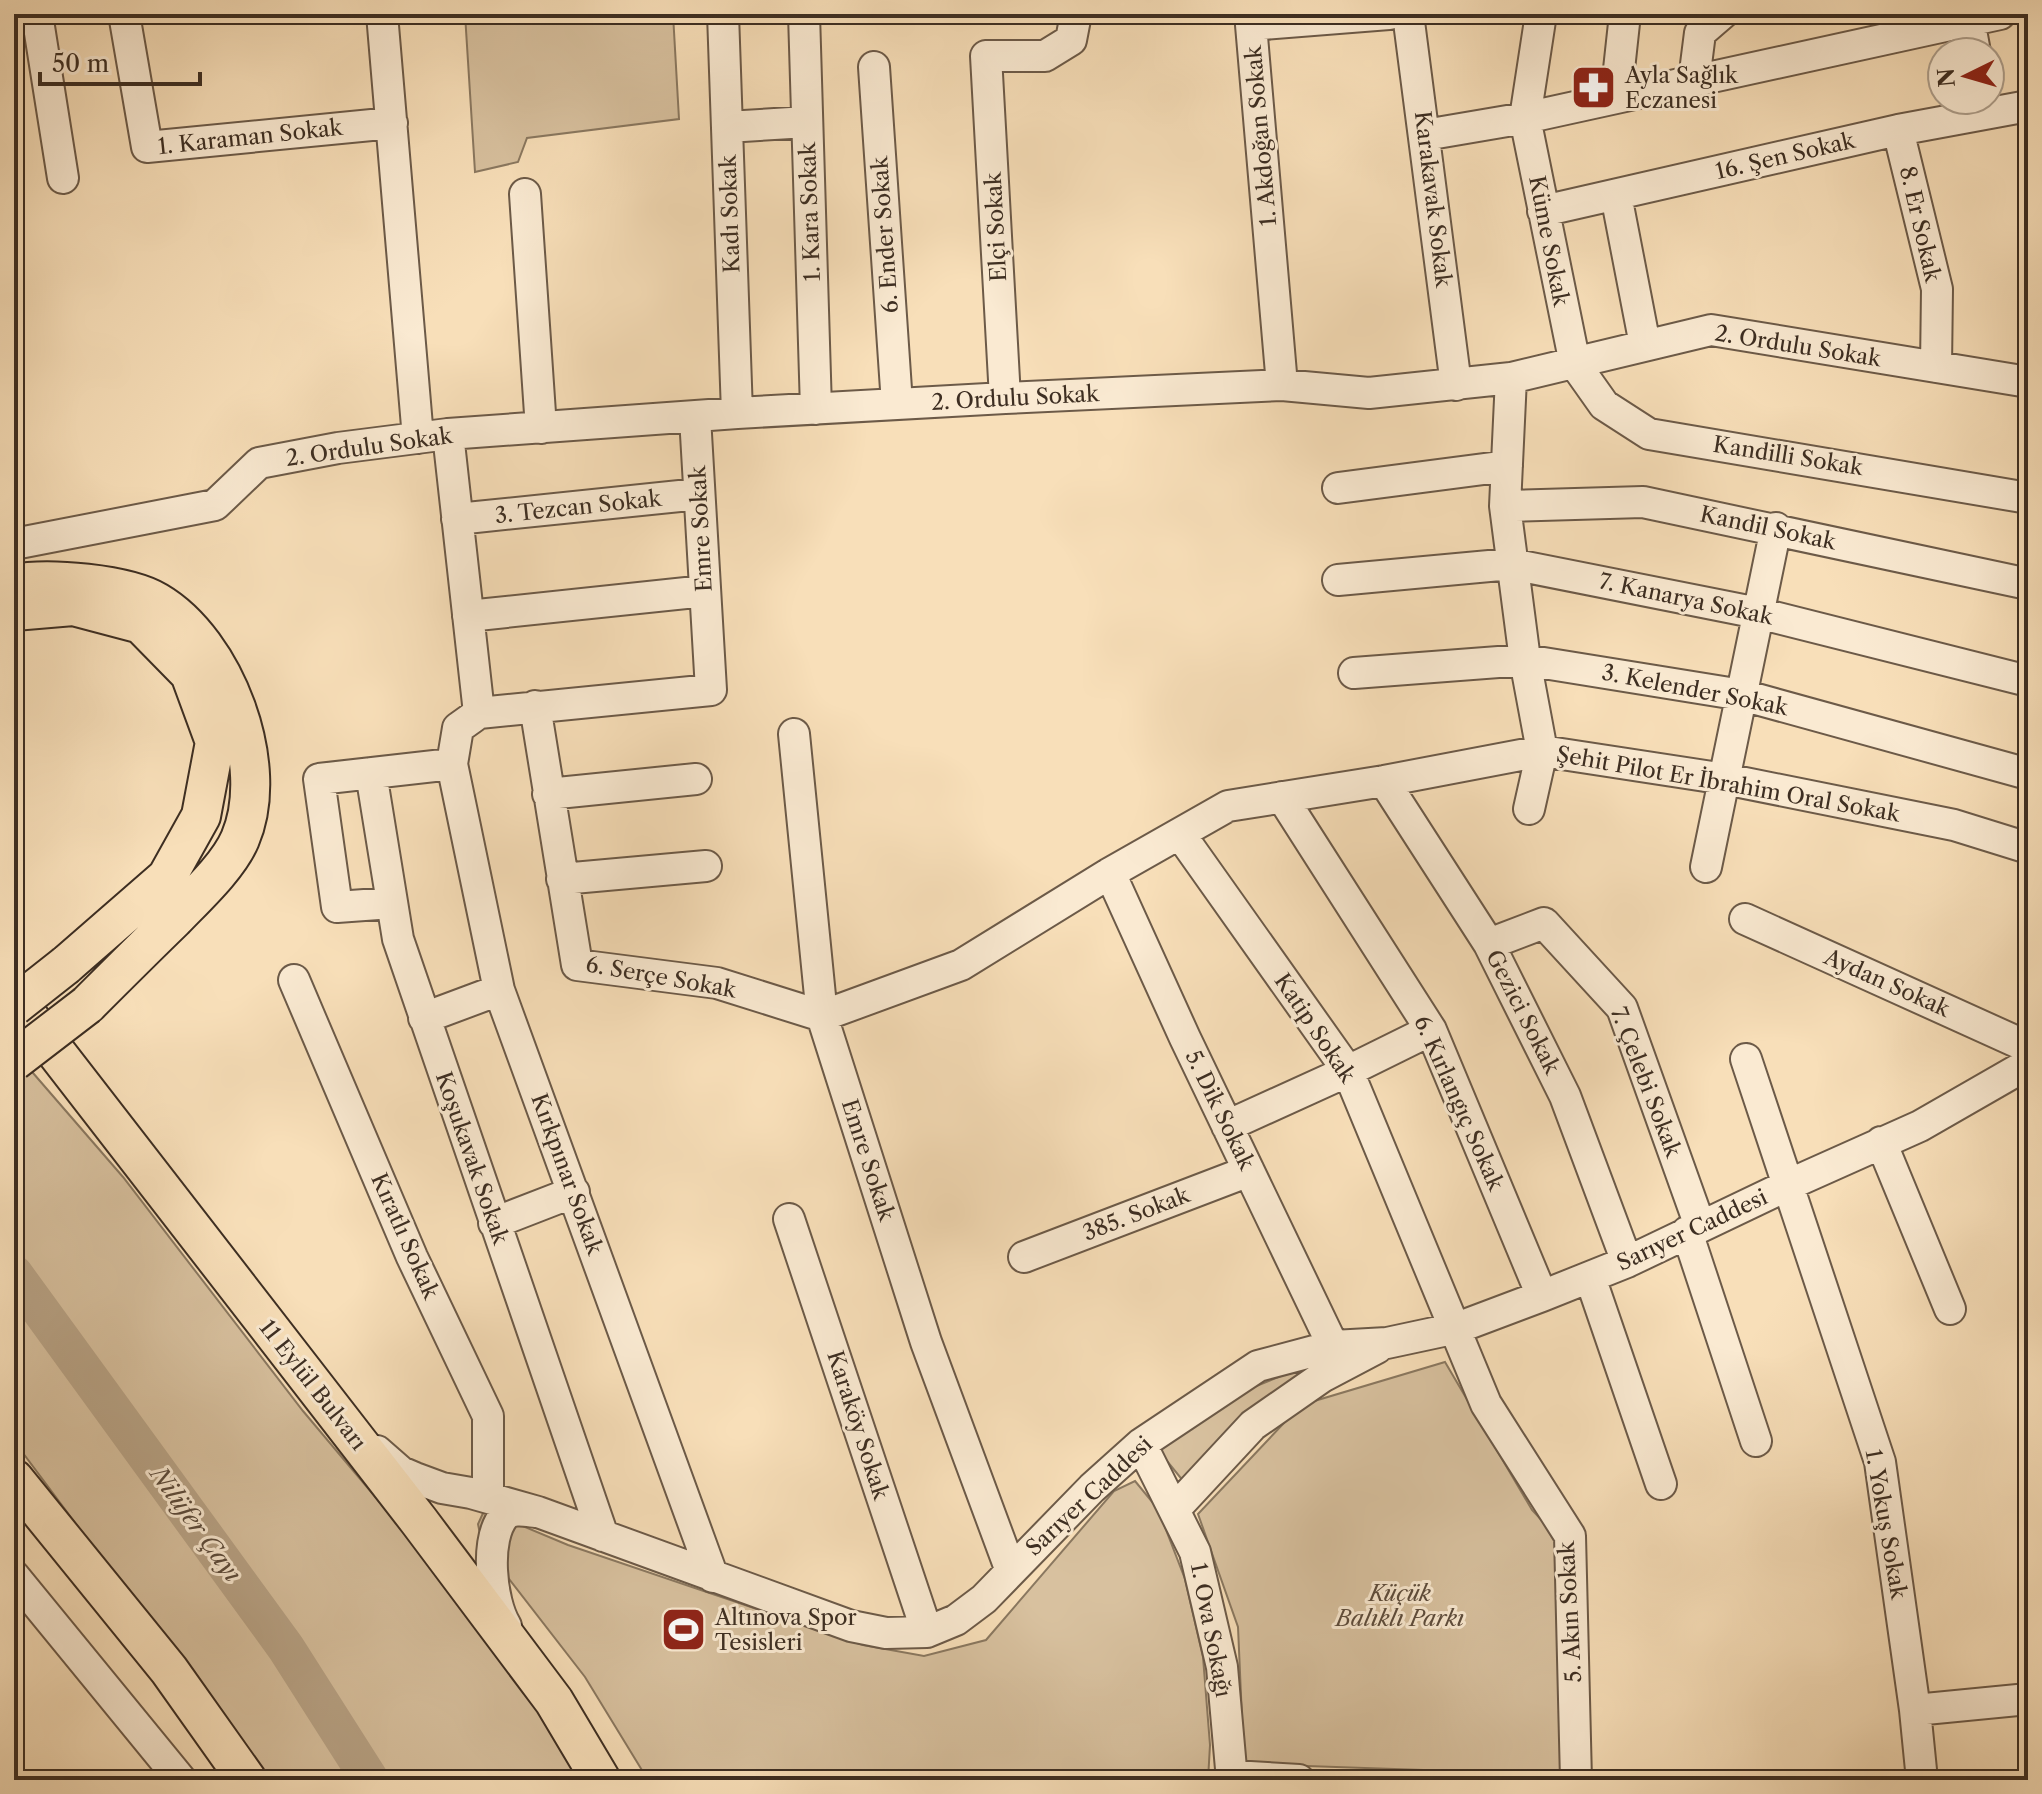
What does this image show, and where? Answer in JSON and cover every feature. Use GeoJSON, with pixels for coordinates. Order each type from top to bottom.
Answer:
{"type":"FeatureCollection","features":[{"type":"Feature","properties":{"kind":"main road"},"geometry":{"type":"LineString","coordinates":[[14,584],[32,581],[114,587],[155,601],[188,625],[222,672],[245,736],[250,796],[240,840],[208,885],[87,1005],[14,1061]]}},
{"type":"Feature","properties":{"kind":"main road"},"geometry":{"type":"LineString","coordinates":[[14,611],[73,606],[141,624],[190,674],[215,742],[201,816],[167,877],[14,1006]]}},
{"type":"Feature","properties":{"kind":"main road","name":"11 Eylül Bulvarı"},"geometry":{"type":"LineString","coordinates":[[14,998],[550,1695],[601,1780]]}},
{"type":"Feature","properties":{"kind":"main road"},"geometry":{"type":"LineString","coordinates":[[14,1479],[169,1670],[247,1780]]}},
{"type":"Feature","properties":{"kind":"street"},"geometry":{"type":"LineString","coordinates":[[37,14],[63,178]]}},
{"type":"Feature","properties":{"kind":"street","name":"1. Karaman Sokak"},"geometry":{"type":"LineString","coordinates":[[124,14],[147,147],[392,123]]}},
{"type":"Feature","properties":{"kind":"street"},"geometry":{"type":"LineString","coordinates":[[382,14],[392,123],[433,436],[457,519],[479,713],[535,706]]}},
{"type":"Feature","properties":{"kind":"street","name":"Kadı Sokak"},"geometry":{"type":"LineString","coordinates":[[723,14],[737,413]]}},
{"type":"Feature","properties":{"kind":"street","name":"1. Kara Sokak"},"geometry":{"type":"LineString","coordinates":[[804,14],[816,409]]}},
{"type":"Feature","properties":{"kind":"street","name":"Elçi Sokak"},"geometry":{"type":"LineString","coordinates":[[1005,398],[986,56],[1045,56],[1071,40],[1076,14]]}},
{"type":"Feature","properties":{"kind":"street","name":"1. Akdoğan Sokak"},"geometry":{"type":"LineString","coordinates":[[1282,385],[1251,25],[1389,14]]}},
{"type":"Feature","properties":{"kind":"street","name":"Karakavak Sokak"},"geometry":{"type":"LineString","coordinates":[[1408,14],[1456,385]]}},
{"type":"Feature","properties":{"kind":"street","name":"Küme Sokak"},"geometry":{"type":"LineString","coordinates":[[1541,14],[1525,118],[1575,364]]}},
{"type":"Feature","properties":{"kind":"street"},"geometry":{"type":"LineString","coordinates":[[1616,97],[1625,14]]}},
{"type":"Feature","properties":{"kind":"street"},"geometry":{"type":"LineString","coordinates":[[1694,80],[1700,33],[1722,14]]}},
{"type":"Feature","properties":{"kind":"street"},"geometry":{"type":"LineString","coordinates":[[1425,135],[1525,118],[1968,17],[2000,14]]}},
{"type":"Feature","properties":{"kind":"street","name":"6. Ender Sokak"},"geometry":{"type":"LineString","coordinates":[[874,67],[897,404]]}},
{"type":"Feature","properties":{"kind":"street","name":"16. Şen Sokak"},"geometry":{"type":"LineString","coordinates":[[2006,107],[2028,106]]}},
{"type":"Feature","properties":{"kind":"street","name":"16. Şen Sokak"},"geometry":{"type":"LineString","coordinates":[[1543,211],[1952,116]]}},
{"type":"Feature","properties":{"kind":"street"},"geometry":{"type":"LineString","coordinates":[[727,127],[807,122]]}},
{"type":"Feature","properties":{"kind":"street","name":"8. Er Sokak"},"geometry":{"type":"LineString","coordinates":[[1898,130],[1937,289],[1936,367]]}},
{"type":"Feature","properties":{"kind":"street"},"geometry":{"type":"LineString","coordinates":[[525,194],[541,428]]}},
{"type":"Feature","properties":{"kind":"street"},"geometry":{"type":"LineString","coordinates":[[1616,195],[1645,345]]}},
{"type":"Feature","properties":{"kind":"street","name":"2. Ordulu Sokak"},"geometry":{"type":"LineString","coordinates":[[14,544],[215,505],[259,463],[338,448],[433,436],[737,413],[1282,385],[1369,393],[1511,378],[1711,330],[2028,382]]}},
{"type":"Feature","properties":{"kind":"street","name":"Kandilli Sokak"},"geometry":{"type":"LineString","coordinates":[[1575,364],[1604,405],[1649,434],[2028,498]]}},
{"type":"Feature","properties":{"kind":"street"},"geometry":{"type":"LineString","coordinates":[[1511,378],[1505,506],[1525,660],[1542,751],[1529,809]]}},
{"type":"Feature","properties":{"kind":"street","name":"Emre Sokak"},"geometry":{"type":"LineString","coordinates":[[535,706],[711,690],[695,417]]}},
{"type":"Feature","properties":{"kind":"street"},"geometry":{"type":"LineString","coordinates":[[1338,488],[1507,466]]}},
{"type":"Feature","properties":{"kind":"street","name":"3. Tezcan Sokak"},"geometry":{"type":"LineString","coordinates":[[457,519],[699,494]]}},
{"type":"Feature","properties":{"kind":"street","name":"Kandil Sokak"},"geometry":{"type":"LineString","coordinates":[[1505,506],[1643,502],[2028,584]]}},
{"type":"Feature","properties":{"kind":"street"},"geometry":{"type":"LineString","coordinates":[[1706,867],[1776,528]]}},
{"type":"Feature","properties":{"kind":"street","name":"7. Kanarya Sokak"},"geometry":{"type":"LineString","coordinates":[[1338,580],[1511,564],[1758,613],[2028,681]]}},
{"type":"Feature","properties":{"kind":"street"},"geometry":{"type":"LineString","coordinates":[[468,616],[705,591]]}},
{"type":"Feature","properties":{"kind":"street","name":"3. Kelender Sokak"},"geometry":{"type":"LineString","coordinates":[[1354,673],[1525,660],[1742,695],[2028,774]]}},
{"type":"Feature","properties":{"kind":"street","name":"6. Serçe Sokak"},"geometry":{"type":"LineString","coordinates":[[535,706],[577,965],[717,983],[822,1016]]}},
{"type":"Feature","properties":{"kind":"street","name":"Kırkpınar Sokak"},"geometry":{"type":"LineString","coordinates":[[479,713],[458,728],[452,764],[499,990],[713,1577]]}},
{"type":"Feature","properties":{"kind":"street","name":"Emre Sokak"},"geometry":{"type":"LineString","coordinates":[[794,734],[822,1016],[926,1342],[1011,1571]]}},
{"type":"Feature","properties":{"kind":"street","name":"Şehit Pilot Er İbrahim Oral Sokak"},"geometry":{"type":"LineString","coordinates":[[1110,873],[1228,806],[1542,751],[1725,779],[1954,825],[2028,848]]}},
{"type":"Feature","properties":{"kind":"street"},"geometry":{"type":"LineString","coordinates":[[392,903],[337,907],[319,779],[452,764]]}},
{"type":"Feature","properties":{"kind":"street","name":"Koşukavak Sokak"},"geometry":{"type":"LineString","coordinates":[[371,773],[398,939],[603,1536]]}},
{"type":"Feature","properties":{"kind":"street"},"geometry":{"type":"LineString","coordinates":[[548,794],[696,779]]}},
{"type":"Feature","properties":{"kind":"street","name":"Gezici Sokak"},"geometry":{"type":"LineString","coordinates":[[1384,781],[1489,944],[1565,1096],[1627,1262]]}},
{"type":"Feature","properties":{"kind":"street","name":"6. Kırlangıç Sokak"},"geometry":{"type":"LineString","coordinates":[[1282,797],[1431,1030],[1542,1296]]}},
{"type":"Feature","properties":{"kind":"street","name":"Katip Sokak"},"geometry":{"type":"LineString","coordinates":[[1180,834],[1348,1071],[1457,1328]]}},
{"type":"Feature","properties":{"kind":"street"},"geometry":{"type":"LineString","coordinates":[[562,879],[706,866]]}},
{"type":"Feature","properties":{"kind":"street"},"geometry":{"type":"LineString","coordinates":[[822,1016],[961,965],[1110,873]]}},
{"type":"Feature","properties":{"kind":"street","name":"5. Dik Sokak"},"geometry":{"type":"LineString","coordinates":[[1110,873],[1333,1346]]}},
{"type":"Feature","properties":{"kind":"street","name":"Aydan Sokak"},"geometry":{"type":"LineString","coordinates":[[1745,919],[2028,1047]]}},
{"type":"Feature","properties":{"kind":"street","name":"7. Çelebi Sokak"},"geometry":{"type":"LineString","coordinates":[[1489,944],[1544,923],[1622,1008],[1694,1229]]}},
{"type":"Feature","properties":{"kind":"street","name":"Kıratlı Sokak"},"geometry":{"type":"LineString","coordinates":[[294,980],[412,1257],[488,1416],[488,1497]]}},
{"type":"Feature","properties":{"kind":"street"},"geometry":{"type":"LineString","coordinates":[[424,1018],[499,990]]}},
{"type":"Feature","properties":{"kind":"street"},"geometry":{"type":"LineString","coordinates":[[1227,1126],[1431,1030]]}},
{"type":"Feature","properties":{"kind":"street","name":"1. Yokuş Sokak"},"geometry":{"type":"LineString","coordinates":[[1746,1059],[1880,1462],[1922,1780]]}},
{"type":"Feature","properties":{"kind":"street","name":"Sarıyer Caddesi"},"geometry":{"type":"LineString","coordinates":[[335,1413],[401,1472],[442,1488],[488,1497],[538,1512],[851,1626],[886,1633],[927,1632],[956,1620],[984,1599],[1092,1488],[1141,1444],[1258,1366],[1333,1346],[1387,1343],[1457,1328],[1542,1296],[1627,1262],[1920,1126],[2028,1064]]}},
{"type":"Feature","properties":{"kind":"street"},"geometry":{"type":"LineString","coordinates":[[1881,1142],[1950,1309]]}},
{"type":"Feature","properties":{"kind":"street","name":"385. Sokak"},"geometry":{"type":"LineString","coordinates":[[1024,1257],[1249,1171]]}},
{"type":"Feature","properties":{"kind":"street"},"geometry":{"type":"LineString","coordinates":[[494,1223],[574,1192]]}},
{"type":"Feature","properties":{"kind":"street","name":"Karaköy Sokak"},"geometry":{"type":"LineString","coordinates":[[789,1219],[927,1632]]}},
{"type":"Feature","properties":{"kind":"street"},"geometry":{"type":"LineString","coordinates":[[1694,1229],[1756,1441]]}},
{"type":"Feature","properties":{"kind":"street"},"geometry":{"type":"LineString","coordinates":[[1590,1277],[1661,1484]]}},
{"type":"Feature","properties":{"kind":"street","name":"5. Akın Sokak"},"geometry":{"type":"LineString","coordinates":[[1457,1328],[1486,1404],[1570,1536],[1576,1780]]}},
{"type":"Feature","properties":{"kind":"street"},"geometry":{"type":"LineString","coordinates":[[1174,1510],[1253,1425],[1322,1377],[1387,1343]]}},
{"type":"Feature","properties":{"kind":"street","name":"1. Ova Sokağı"},"geometry":{"type":"LineString","coordinates":[[1141,1444],[1195,1552],[1222,1667],[1232,1778]]}},
{"type":"Feature","properties":{"kind":"street"},"geometry":{"type":"LineString","coordinates":[[538,1512],[513,1511],[505,1515],[495,1534],[492,1564],[495,1595],[502,1621],[550,1695]]}},
{"type":"Feature","properties":{"kind":"street"},"geometry":{"type":"LineString","coordinates":[[14,1576],[181,1780]]}},
{"type":"Feature","properties":{"kind":"street"},"geometry":{"type":"LineString","coordinates":[[1915,1710],[2028,1699]]}},
{"type":"Feature","properties":{"kind":"street"},"geometry":{"type":"LineString","coordinates":[[1232,1778],[1299,1780]]}},
{"type":"Feature","properties":{"kind":"green space"},"geometry":{"type":"Polygon","coordinates":[[[465,14],[673,14],[679,119],[527,138],[518,162],[475,172],[465,14]]]}},
{"type":"Feature","properties":{"kind":"green space"},"geometry":{"type":"Polygon","coordinates":[[[14,1051],[123,1177],[303,1411],[435,1568],[534,1694],[585,1780],[267,1780],[14,1441],[14,1051]]]}},
{"type":"Feature","properties":{"kind":"green space"},"geometry":{"type":"Polygon","coordinates":[[[1320,1360],[1184,1482],[1158,1450],[1249,1389],[1320,1360]]]}},
{"type":"Feature","properties":{"kind":"green space","name":"Küçük Balıklı Parkı"},"geometry":{"type":"Polygon","coordinates":[[[1445,1362],[1532,1510],[1563,1543],[1573,1775],[1244,1764],[1238,1627],[1198,1514],[1301,1405],[1445,1362]]]}},
{"type":"Feature","properties":{"kind":"green space","name":"Altınova Spor Tesisleri"},"geometry":{"type":"Polygon","coordinates":[[[1135,1481],[1158,1509],[1185,1579],[1203,1657],[1210,1745],[1208,1780],[648,1780],[585,1677],[482,1544],[478,1524],[483,1513],[494,1514],[568,1545],[863,1645],[924,1656],[986,1640],[1114,1491],[1135,1481]]]}},
{"type":"Feature","properties":{"kind":"waterway","name":"Nilüfer Çayı"},"geometry":{"type":"LineString","coordinates":[[14,1274],[286,1648],[370,1780]]}},
{"type":"Feature","properties":{"kind":"place","name":"Ayla Sağlık Eczanesi"},"geometry":{"type":"Point","coordinates":[1594,88]}},
{"type":"Feature","properties":{"kind":"place","name":"Altınova Spor Tesisleri"},"geometry":{"type":"Point","coordinates":[684,1630]}}]}
